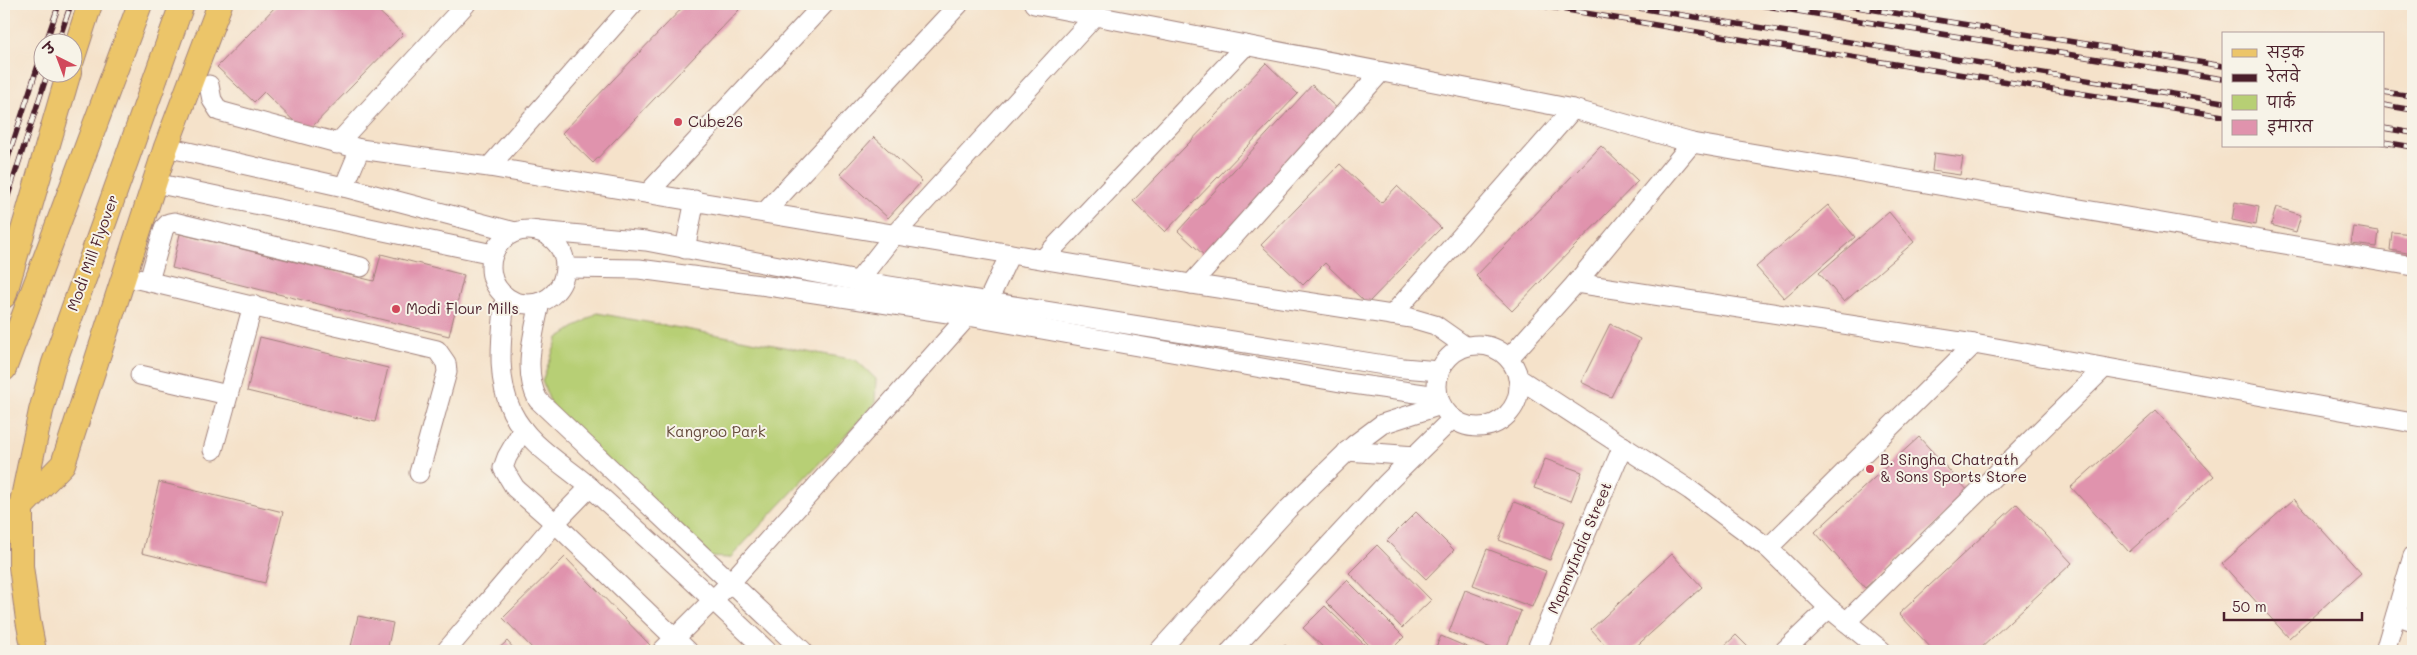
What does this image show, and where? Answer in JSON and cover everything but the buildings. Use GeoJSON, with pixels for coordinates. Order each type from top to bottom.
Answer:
{"type":"FeatureCollection","features":[{"type":"Feature","properties":{"kind":"main road"},"geometry":{"type":"LineString","coordinates":[[81,32],[90,4]]}},
{"type":"Feature","properties":{"kind":"main road"},"geometry":{"type":"LineString","coordinates":[[8,358],[140,4]]}},
{"type":"Feature","properties":{"kind":"main road","name":"Modi Mill Flyover"},"geometry":{"type":"LineString","coordinates":[[34,651],[21,566],[21,507],[41,411],[54,363],[182,4]]}},
{"type":"Feature","properties":{"kind":"main road"},"geometry":{"type":"LineString","coordinates":[[21,507],[64,464],[166,147],[220,4]]}},
{"type":"Feature","properties":{"kind":"main road"},"geometry":{"type":"LineString","coordinates":[[4,296],[66,82]]}},
{"type":"Feature","properties":{"kind":"street"},"geometry":{"type":"LineString","coordinates":[[337,144],[466,4]]}},
{"type":"Feature","properties":{"kind":"street"},"geometry":{"type":"LineString","coordinates":[[489,166],[633,4]]}},
{"type":"Feature","properties":{"kind":"street"},"geometry":{"type":"LineString","coordinates":[[648,193],[824,4]]}},
{"type":"Feature","properties":{"kind":"street"},"geometry":{"type":"LineString","coordinates":[[766,211],[959,4]]}},
{"type":"Feature","properties":{"kind":"street"},"geometry":{"type":"LineString","coordinates":[[1034,4],[1573,109],[1692,143],[2413,266]]}},
{"type":"Feature","properties":{"kind":"street"},"geometry":{"type":"LineString","coordinates":[[858,281],[895,234],[1095,16]]}},
{"type":"Feature","properties":{"kind":"street"},"geometry":{"type":"LineString","coordinates":[[1043,259],[1246,45]]}},
{"type":"Feature","properties":{"kind":"street"},"geometry":{"type":"LineString","coordinates":[[1191,284],[1381,72]]}},
{"type":"Feature","properties":{"kind":"street"},"geometry":{"type":"LineString","coordinates":[[209,85],[212,100],[219,110],[360,149],[489,166],[766,211],[1191,284],[1392,315],[1424,321],[1466,346]]}},
{"type":"Feature","properties":{"kind":"street"},"geometry":{"type":"LineString","coordinates":[[1392,315],[1573,109]]}},
{"type":"Feature","properties":{"kind":"street"},"geometry":{"type":"LineString","coordinates":[[1509,358],[1576,282],[1692,143]]}},
{"type":"Feature","properties":{"kind":"street"},"geometry":{"type":"LineString","coordinates":[[166,147],[344,187],[515,232],[538,231],[646,242],[858,281],[1403,368],[1439,371]]}},
{"type":"Feature","properties":{"kind":"street"},"geometry":{"type":"LineString","coordinates":[[344,187],[360,149]]}},
{"type":"Feature","properties":{"kind":"street"},"geometry":{"type":"LineString","coordinates":[[155,183],[493,254]]}},
{"type":"Feature","properties":{"kind":"street"},"geometry":{"type":"LineString","coordinates":[[685,249],[695,200]]}},
{"type":"Feature","properties":{"kind":"street"},"geometry":{"type":"LineString","coordinates":[[150,281],[164,228],[169,223],[174,222],[361,267]]}},
{"type":"Feature","properties":{"kind":"street"},"geometry":{"type":"LineString","coordinates":[[515,232],[502,242],[493,254],[492,276],[497,287],[505,296],[525,304],[540,302],[557,291],[564,280],[566,268],[562,251],[552,238],[538,231]]}},
{"type":"Feature","properties":{"kind":"street"},"geometry":{"type":"LineString","coordinates":[[639,269],[646,242]]}},
{"type":"Feature","properties":{"kind":"street"},"geometry":{"type":"LineString","coordinates":[[988,301],[1010,254]]}},
{"type":"Feature","properties":{"kind":"street"},"geometry":{"type":"LineString","coordinates":[[566,268],[639,269],[968,316],[1336,381],[1444,406],[1470,426],[1482,427],[1503,418],[1516,401],[1518,378],[1509,358],[1490,346],[1479,344],[1466,346],[1448,356],[1439,371],[1436,387],[1444,406]]}},
{"type":"Feature","properties":{"kind":"street"},"geometry":{"type":"LineString","coordinates":[[125,276],[437,350],[446,363],[447,372],[418,472]]}},
{"type":"Feature","properties":{"kind":"street"},"geometry":{"type":"LineString","coordinates":[[1576,282],[1974,344],[2103,369],[2413,423]]}},
{"type":"Feature","properties":{"kind":"street"},"geometry":{"type":"LineString","coordinates":[[505,296],[501,344],[502,377],[506,396],[513,414],[523,429],[544,450],[590,487],[767,651]]}},
{"type":"Feature","properties":{"kind":"street"},"geometry":{"type":"LineString","coordinates":[[540,302],[531,352],[530,379],[538,400],[803,651]]}},
{"type":"Feature","properties":{"kind":"street"},"geometry":{"type":"LineString","coordinates":[[213,450],[252,305]]}},
{"type":"Feature","properties":{"kind":"street"},"geometry":{"type":"LineString","coordinates":[[523,429],[506,457],[503,468],[515,488],[555,523],[675,647],[713,600],[968,316]]}},
{"type":"Feature","properties":{"kind":"street"},"geometry":{"type":"LineString","coordinates":[[501,344],[531,352]]}},
{"type":"Feature","properties":{"kind":"street"},"geometry":{"type":"LineString","coordinates":[[1768,548],[1974,344]]}},
{"type":"Feature","properties":{"kind":"street"},"geometry":{"type":"LineString","coordinates":[[1846,622],[2103,369]]}},
{"type":"Feature","properties":{"kind":"street"},"geometry":{"type":"LineString","coordinates":[[140,376],[228,395]]}},
{"type":"Feature","properties":{"kind":"street"},"geometry":{"type":"LineString","coordinates":[[1518,378],[1690,490],[1768,548],[1829,608],[1882,651]]}},
{"type":"Feature","properties":{"kind":"street"},"geometry":{"type":"LineString","coordinates":[[1158,651],[1287,510],[1347,451],[1382,424],[1444,406]]}},
{"type":"Feature","properties":{"kind":"street"},"geometry":{"type":"LineString","coordinates":[[1231,651],[1415,456],[1444,406]]}},
{"type":"Feature","properties":{"kind":"street","name":"MapmyIndia Street"},"geometry":{"type":"LineString","coordinates":[[1536,651],[1623,446]]}},
{"type":"Feature","properties":{"kind":"street"},"geometry":{"type":"LineString","coordinates":[[1347,451],[1415,456]]}},
{"type":"Feature","properties":{"kind":"street"},"geometry":{"type":"LineString","coordinates":[[446,651],[555,523],[590,487]]}},
{"type":"Feature","properties":{"kind":"street"},"geometry":{"type":"LineString","coordinates":[[2385,651],[2405,618],[2413,556]]}},
{"type":"Feature","properties":{"kind":"street"},"geometry":{"type":"LineString","coordinates":[[1784,651],[1829,608]]}},
{"type":"Feature","properties":{"kind":"green space","name":"Kangroo Park"},"geometry":{"type":"Polygon","coordinates":[[[597,313],[856,360],[876,379],[875,404],[730,558],[705,557],[552,407],[542,381],[558,338],[597,313]]]}},
{"type":"Feature","properties":{"kind":"railway"},"geometry":{"type":"LineString","coordinates":[[49,32],[59,4]]}},
{"type":"Feature","properties":{"kind":"railway"},"geometry":{"type":"LineString","coordinates":[[61,32],[71,4]]}},
{"type":"Feature","properties":{"kind":"railway"},"geometry":{"type":"LineString","coordinates":[[1532,4],[1768,44],[2222,116]]}},
{"type":"Feature","properties":{"kind":"railway"},"geometry":{"type":"LineString","coordinates":[[1614,4],[2222,102]]}},
{"type":"Feature","properties":{"kind":"railway"},"geometry":{"type":"LineString","coordinates":[[1754,4],[2222,79]]}},
{"type":"Feature","properties":{"kind":"railway"},"geometry":{"type":"LineString","coordinates":[[1838,4],[2222,66]]}},
{"type":"Feature","properties":{"kind":"railway"},"geometry":{"type":"LineString","coordinates":[[4,170],[33,82]]}},
{"type":"Feature","properties":{"kind":"railway"},"geometry":{"type":"LineString","coordinates":[[4,208],[45,82]]}},
{"type":"Feature","properties":{"kind":"railway"},"geometry":{"type":"LineString","coordinates":[[2384,92],[2413,96]]}},
{"type":"Feature","properties":{"kind":"railway"},"geometry":{"type":"LineString","coordinates":[[2384,105],[2413,110]]}},
{"type":"Feature","properties":{"kind":"railway"},"geometry":{"type":"LineString","coordinates":[[2384,128],[2413,133]]}},
{"type":"Feature","properties":{"kind":"railway"},"geometry":{"type":"LineString","coordinates":[[2384,142],[2413,147]]}},
{"type":"Feature","properties":{"kind":"place","name":"Cube26"},"geometry":{"type":"Point","coordinates":[678,122]}},
{"type":"Feature","properties":{"kind":"place","name":"Modi Flour Mills"},"geometry":{"type":"Point","coordinates":[396,309]}},
{"type":"Feature","properties":{"kind":"place","name":"B. Singha Chatrath & Sons Sports Store"},"geometry":{"type":"Point","coordinates":[1870,469]}}]}
